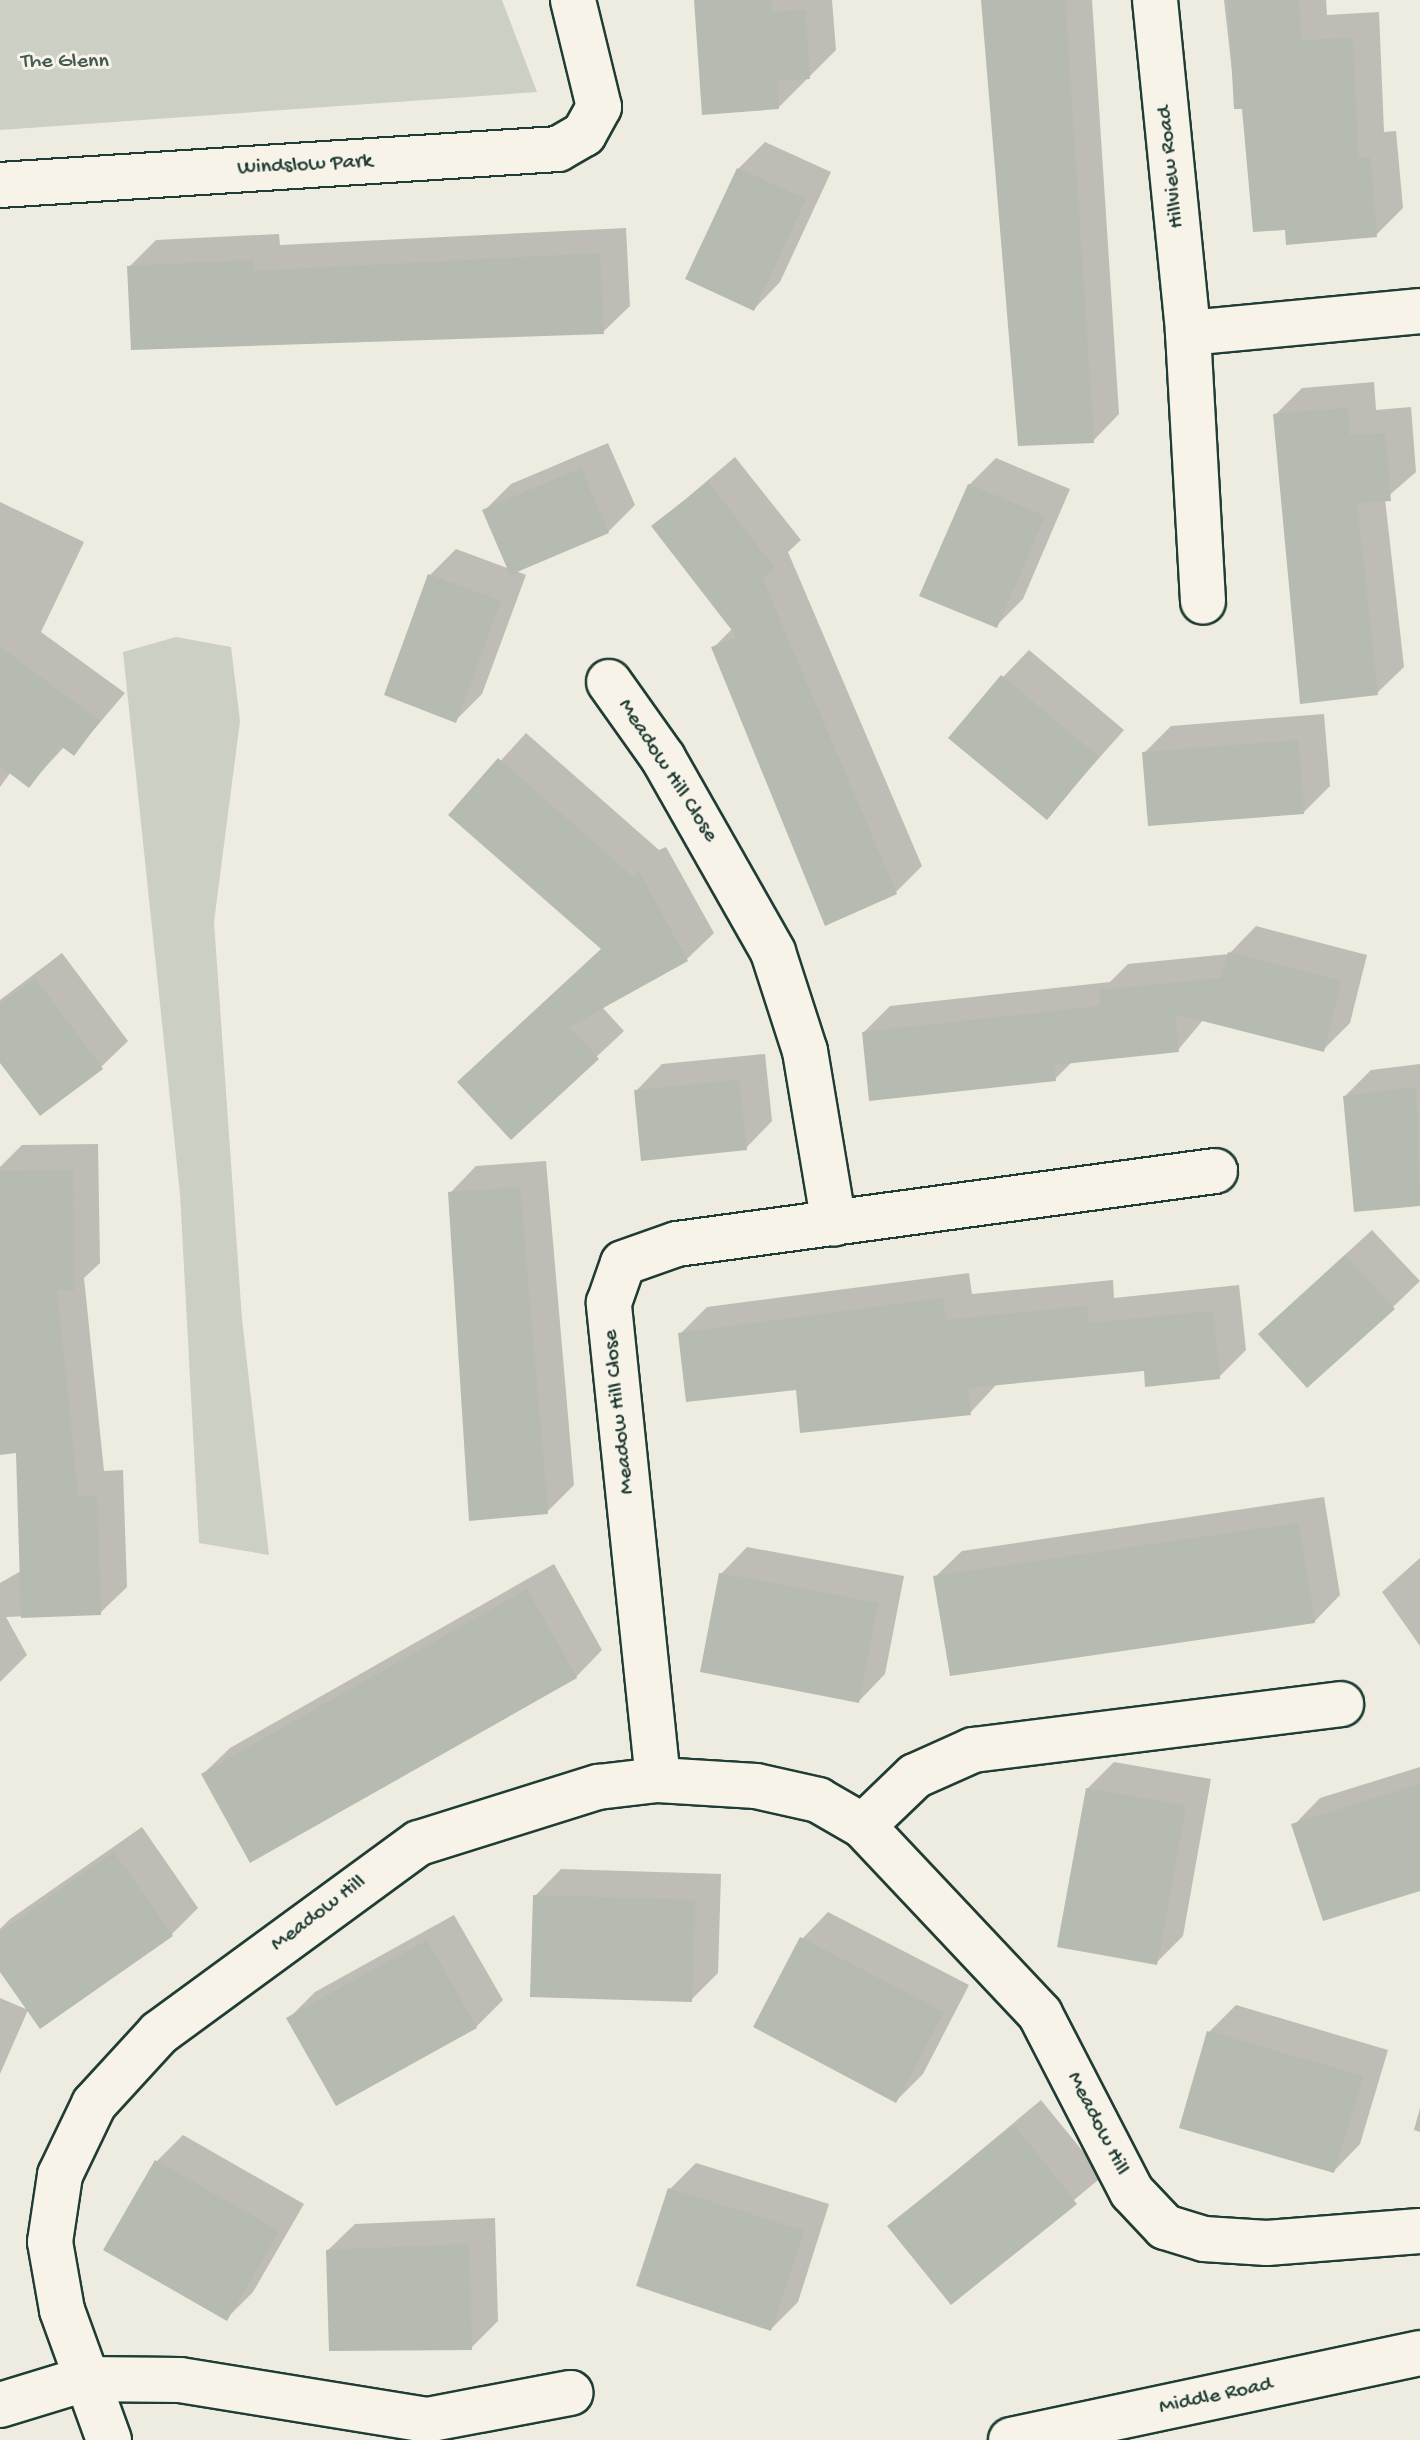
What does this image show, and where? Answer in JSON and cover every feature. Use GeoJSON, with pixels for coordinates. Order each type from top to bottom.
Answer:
{"type":"FeatureCollection","features":[{"type":"Feature","properties":{"kind":"street","name":"Windslow Park"},"geometry":{"type":"LineString","coordinates":[[0,185],[544,152],[574,142],[597,116],[596,73],[573,0]]}},
{"type":"Feature","properties":{"kind":"street","name":"Hillview Road"},"geometry":{"type":"LineString","coordinates":[[1155,0],[1188,333],[1203,602]]}},
{"type":"Feature","properties":{"kind":"street"},"geometry":{"type":"LineString","coordinates":[[1188,333],[1420,311]]}},
{"type":"Feature","properties":{"kind":"street","name":"Meadow Hill Close"},"geometry":{"type":"LineString","coordinates":[[609,682],[663,758],[773,952],[805,1051],[834,1224]]}},
{"type":"Feature","properties":{"kind":"street","name":"Meadow Hill Close"},"geometry":{"type":"LineString","coordinates":[[658,1780],[609,1303],[612,1281],[623,1263],[646,1250],[1215,1171]]}},
{"type":"Feature","properties":{"kind":"street"},"geometry":{"type":"LineString","coordinates":[[863,1826],[915,1776],[973,1750],[1341,1704]]}},
{"type":"Feature","properties":{"kind":"street","name":"Meadow Hill"},"geometry":{"type":"LineString","coordinates":[[109,2440],[85,2379],[56,2286],[49,2219],[80,2129],[137,2054],[419,1843],[539,1802],[658,1780],[790,1792],[863,1826],[1040,2014],[1149,2216],[1223,2242],[1420,2231]]}},
{"type":"Feature","properties":{"kind":"street","name":"Middle Road"},"geometry":{"type":"LineString","coordinates":[[1011,2440],[1420,2353]]}},
{"type":"Feature","properties":{"kind":"street"},"geometry":{"type":"LineString","coordinates":[[0,2405],[85,2379],[213,2383],[427,2420],[570,2393]]}},
{"type":"Feature","properties":{"kind":"green space","name":"The Glenn"},"geometry":{"type":"Polygon","coordinates":[[[0,0],[502,0],[537,92],[0,130],[0,0]]]}},
{"type":"Feature","properties":{"kind":"green space"},"geometry":{"type":"Polygon","coordinates":[[[176,637],[231,647],[240,721],[214,922],[242,1319],[269,1555],[199,1543],[180,1194],[123,652],[176,637]]]}},
{"type":"Feature","properties":{"kind":"building"},"geometry":{"type":"Polygon","coordinates":[[[694,0],[771,0],[772,12],[805,10],[810,79],[777,81],[779,109],[702,115],[694,0]]]}},
{"type":"Feature","properties":{"kind":"building"},"geometry":{"type":"Polygon","coordinates":[[[981,0],[1065,0],[1094,443],[1018,446],[981,0]]]}},
{"type":"Feature","properties":{"kind":"building"},"geometry":{"type":"Polygon","coordinates":[[[1228,0],[1299,0],[1301,40],[1353,38],[1358,158],[1370,157],[1377,237],[1286,245],[1285,230],[1253,232],[1242,109],[1234,109],[1228,0]]]}},
{"type":"Feature","properties":{"kind":"building"},"geometry":{"type":"Polygon","coordinates":[[[737,168],[806,199],[754,311],[685,279],[737,168]]]}},
{"type":"Feature","properties":{"kind":"building"},"geometry":{"type":"Polygon","coordinates":[[[600,253],[604,334],[131,350],[127,266],[254,260],[254,271],[600,253]]]}},
{"type":"Feature","properties":{"kind":"building"},"geometry":{"type":"Polygon","coordinates":[[[1348,408],[1350,435],[1385,433],[1391,501],[1357,503],[1378,695],[1300,704],[1273,414],[1348,408]]]}},
{"type":"Feature","properties":{"kind":"building"},"geometry":{"type":"Polygon","coordinates":[[[581,468],[609,533],[510,575],[482,510],[581,468]]]}},
{"type":"Feature","properties":{"kind":"building"},"geometry":{"type":"Polygon","coordinates":[[[708,482],[775,568],[762,578],[897,894],[825,926],[711,647],[737,637],[651,526],[708,482]]]}},
{"type":"Feature","properties":{"kind":"building"},"geometry":{"type":"Polygon","coordinates":[[[968,484],[1045,516],[997,628],[919,596],[968,484]]]}},
{"type":"Feature","properties":{"kind":"building"},"geometry":{"type":"Polygon","coordinates":[[[428,574],[501,601],[456,723],[384,695],[428,574]]]}},
{"type":"Feature","properties":{"kind":"building"},"geometry":{"type":"Polygon","coordinates":[[[0,647],[100,721],[74,756],[61,746],[29,788],[0,766],[0,647]]]}},
{"type":"Feature","properties":{"kind":"building"},"geometry":{"type":"Polygon","coordinates":[[[1001,675],[1099,757],[1047,820],[948,738],[1001,675]]]}},
{"type":"Feature","properties":{"kind":"building"},"geometry":{"type":"Polygon","coordinates":[[[1298,740],[1304,814],[1148,826],[1142,752],[1298,740]]]}},
{"type":"Feature","properties":{"kind":"building"},"geometry":{"type":"Polygon","coordinates":[[[498,758],[632,876],[639,872],[688,961],[569,1027],[599,1059],[511,1140],[457,1082],[601,949],[448,815],[498,758]]]}},
{"type":"Feature","properties":{"kind":"building"},"geometry":{"type":"Polygon","coordinates":[[[1228,952],[1341,981],[1324,1052],[1175,1014],[1179,1052],[1054,1065],[1056,1081],[869,1101],[862,1032],[1101,1006],[1099,990],[1221,978],[1228,952]]]}},
{"type":"Feature","properties":{"kind":"building"},"geometry":{"type":"Polygon","coordinates":[[[35,978],[103,1069],[40,1116],[0,1063],[0,1004],[35,978]]]}},
{"type":"Feature","properties":{"kind":"building"},"geometry":{"type":"Polygon","coordinates":[[[739,1080],[747,1150],[641,1161],[634,1090],[739,1080]]]}},
{"type":"Feature","properties":{"kind":"building"},"geometry":{"type":"Polygon","coordinates":[[[1416,1087],[1420,1206],[1354,1212],[1343,1096],[1416,1087]]]}},
{"type":"Feature","properties":{"kind":"building"},"geometry":{"type":"Polygon","coordinates":[[[73,1170],[74,1291],[57,1291],[78,1496],[97,1496],[101,1615],[21,1618],[16,1453],[0,1455],[0,1171],[73,1170]]]}},
{"type":"Feature","properties":{"kind":"building"},"geometry":{"type":"Polygon","coordinates":[[[520,1187],[548,1514],[469,1521],[448,1192],[520,1187]]]}},
{"type":"Feature","properties":{"kind":"building"},"geometry":{"type":"Polygon","coordinates":[[[1345,1255],[1395,1309],[1307,1388],[1258,1334],[1345,1255]]]}},
{"type":"Feature","properties":{"kind":"building"},"geometry":{"type":"Polygon","coordinates":[[[943,1298],[946,1320],[1087,1306],[1088,1323],[1213,1311],[1220,1379],[1145,1387],[1144,1371],[968,1388],[971,1415],[800,1433],[796,1390],[686,1402],[678,1333],[943,1298]]]}},
{"type":"Feature","properties":{"kind":"building"},"geometry":{"type":"Polygon","coordinates":[[[1298,1523],[1315,1623],[950,1676],[933,1576],[1298,1523]]]}},
{"type":"Feature","properties":{"kind":"building"},"geometry":{"type":"Polygon","coordinates":[[[719,1573],[878,1603],[859,1703],[700,1672],[719,1573]]]}},
{"type":"Feature","properties":{"kind":"building"},"geometry":{"type":"Polygon","coordinates":[[[527,1589],[577,1678],[250,1863],[201,1774],[527,1589]]]}},
{"type":"Feature","properties":{"kind":"building"},"geometry":{"type":"Polygon","coordinates":[[[1420,1784],[1420,1891],[1323,1921],[1291,1824],[1420,1784]]]}},
{"type":"Feature","properties":{"kind":"building"},"geometry":{"type":"Polygon","coordinates":[[[1086,1788],[1186,1806],[1157,1965],[1057,1947],[1086,1788]]]}},
{"type":"Feature","properties":{"kind":"building"},"geometry":{"type":"Polygon","coordinates":[[[114,1852],[173,1936],[40,2029],[0,1972],[0,1932],[114,1852]]]}},
{"type":"Feature","properties":{"kind":"building"},"geometry":{"type":"Polygon","coordinates":[[[533,1895],[695,1900],[692,2002],[530,1997],[533,1895]]]}},
{"type":"Feature","properties":{"kind":"building"},"geometry":{"type":"Polygon","coordinates":[[[800,1937],[944,2012],[896,2103],[753,2027],[800,1937]]]}},
{"type":"Feature","properties":{"kind":"building"},"geometry":{"type":"Polygon","coordinates":[[[427,1940],[477,2028],[336,2106],[286,2018],[427,1940]]]}},
{"type":"Feature","properties":{"kind":"building"},"geometry":{"type":"Polygon","coordinates":[[[1207,2031],[1363,2076],[1334,2173],[1179,2128],[1207,2031]]]}},
{"type":"Feature","properties":{"kind":"building"},"geometry":{"type":"Polygon","coordinates":[[[1014,2125],[1077,2204],[951,2305],[887,2226],[1014,2125]]]}},
{"type":"Feature","properties":{"kind":"building"},"geometry":{"type":"Polygon","coordinates":[[[155,2160],[279,2231],[227,2321],[103,2250],[155,2160]]]}},
{"type":"Feature","properties":{"kind":"building"},"geometry":{"type":"Polygon","coordinates":[[[668,2188],[804,2231],[771,2331],[636,2286],[668,2188]]]}},
{"type":"Feature","properties":{"kind":"building"},"geometry":{"type":"Polygon","coordinates":[[[469,2244],[472,2350],[329,2351],[326,2250],[469,2244]]]}}]}
